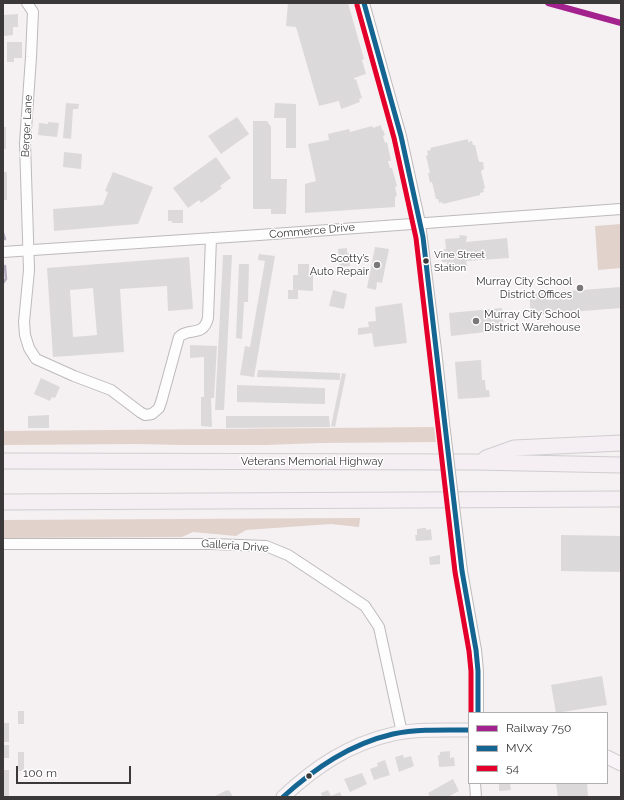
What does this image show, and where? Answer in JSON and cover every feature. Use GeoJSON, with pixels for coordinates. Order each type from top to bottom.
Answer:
{"type":"FeatureCollection","features":[{"type":"Feature","properties":{"kind":"highway"},"geometry":{"type":"LineString","coordinates":[[475,462],[514,448],[621,443]]}},
{"type":"Feature","properties":{"kind":"highway","name":"Veterans Memorial Highway"},"geometry":{"type":"LineString","coordinates":[[3,461],[475,462],[621,464]]}},
{"type":"Feature","properties":{"kind":"highway"},"geometry":{"type":"LineString","coordinates":[[3,502],[621,499]]}},
{"type":"Feature","properties":{"kind":"main road"},"geometry":{"type":"LineString","coordinates":[[283,797],[307,775],[326,762],[369,741],[402,733],[427,730],[468,730]]}},
{"type":"Feature","properties":{"kind":"main road"},"geometry":{"type":"LineString","coordinates":[[608,758],[621,764]]}},
{"type":"Feature","properties":{"kind":"street","name":"Berger Lane"},"geometry":{"type":"LineString","coordinates":[[27,3],[32,12],[31,57],[25,143],[29,280],[24,322],[25,335],[29,348],[36,359],[111,390],[145,415],[152,414],[158,408],[162,399],[179,337],[198,330],[207,324],[211,238]]}},
{"type":"Feature","properties":{"kind":"street"},"geometry":{"type":"LineString","coordinates":[[364,3],[401,136],[420,223],[462,571],[476,650],[478,671],[478,712]]}},
{"type":"Feature","properties":{"kind":"street","name":"Commerce Drive"},"geometry":{"type":"LineString","coordinates":[[3,252],[621,209]]}},
{"type":"Feature","properties":{"kind":"street","name":"Galleria Drive"},"geometry":{"type":"LineString","coordinates":[[3,544],[212,544],[266,546],[288,554],[365,606],[373,616],[380,627],[402,733]]}},
{"type":"Feature","properties":{"kind":"street"},"geometry":{"type":"LineString","coordinates":[[475,784],[476,797]]}},
{"type":"Feature","properties":{"kind":"shaded area"},"geometry":{"type":"Polygon","coordinates":[[[621,224],[621,268],[598,270],[595,226],[621,224]]]}},
{"type":"Feature","properties":{"kind":"shaded area"},"geometry":{"type":"Polygon","coordinates":[[[434,427],[436,442],[265,445],[3,445],[3,431],[434,427]]]}},
{"type":"Feature","properties":{"kind":"shaded area"},"geometry":{"type":"Polygon","coordinates":[[[360,518],[359,527],[331,524],[246,530],[236,536],[193,532],[182,537],[3,538],[3,520],[360,518]]]}},
{"type":"Feature","properties":{"kind":"building"},"geometry":{"type":"Polygon","coordinates":[[[288,3],[348,3],[364,59],[362,60],[366,74],[354,78],[354,80],[356,79],[362,98],[359,99],[360,102],[341,109],[339,101],[319,106],[296,27],[286,26],[288,3]]]}},
{"type":"Feature","properties":{"kind":"building"},"geometry":{"type":"Polygon","coordinates":[[[18,14],[18,27],[13,27],[13,35],[4,36],[3,15],[18,14]]]}},
{"type":"Feature","properties":{"kind":"building"},"geometry":{"type":"Polygon","coordinates":[[[7,42],[22,42],[22,58],[14,58],[14,62],[7,62],[7,42]]]}},
{"type":"Feature","properties":{"kind":"building"},"geometry":{"type":"Polygon","coordinates":[[[66,103],[79,104],[78,109],[73,109],[71,139],[63,138],[66,103]]]}},
{"type":"Feature","properties":{"kind":"building"},"geometry":{"type":"Polygon","coordinates":[[[275,103],[296,104],[296,148],[286,148],[286,118],[274,118],[275,103]]]}},
{"type":"Feature","properties":{"kind":"building"},"geometry":{"type":"Polygon","coordinates":[[[237,117],[249,134],[221,154],[208,136],[237,117]]]}},
{"type":"Feature","properties":{"kind":"building"},"geometry":{"type":"Polygon","coordinates":[[[253,121],[267,121],[271,127],[271,179],[287,179],[286,214],[271,214],[271,209],[253,209],[253,121]]]}},
{"type":"Feature","properties":{"kind":"building"},"geometry":{"type":"Polygon","coordinates":[[[48,122],[59,123],[57,137],[38,135],[39,123],[48,124],[48,122]]]}},
{"type":"Feature","properties":{"kind":"building"},"geometry":{"type":"Polygon","coordinates":[[[381,125],[385,135],[383,136],[385,143],[387,142],[391,161],[388,161],[390,168],[392,168],[397,186],[395,187],[397,196],[395,197],[395,207],[305,213],[305,184],[316,181],[308,144],[329,140],[328,134],[349,129],[350,132],[381,125]]]}},
{"type":"Feature","properties":{"kind":"building"},"geometry":{"type":"Polygon","coordinates":[[[3,127],[6,127],[6,149],[3,149],[3,127]]]}},
{"type":"Feature","properties":{"kind":"building"},"geometry":{"type":"Polygon","coordinates":[[[468,139],[468,142],[472,141],[473,145],[475,145],[479,162],[483,162],[484,169],[481,171],[485,188],[483,189],[484,192],[480,193],[480,195],[443,204],[442,202],[439,203],[438,199],[436,199],[432,182],[430,183],[428,173],[430,173],[426,156],[428,155],[427,151],[431,150],[430,148],[468,139]]]}},
{"type":"Feature","properties":{"kind":"building"},"geometry":{"type":"Polygon","coordinates":[[[64,152],[82,154],[81,169],[63,167],[64,152]]]}},
{"type":"Feature","properties":{"kind":"building"},"geometry":{"type":"Polygon","coordinates":[[[216,157],[231,178],[220,186],[222,188],[201,203],[199,200],[188,208],[173,188],[216,157]]]}},
{"type":"Feature","properties":{"kind":"building"},"geometry":{"type":"Polygon","coordinates":[[[3,172],[7,172],[7,200],[3,200],[3,172]]]}},
{"type":"Feature","properties":{"kind":"building"},"geometry":{"type":"Polygon","coordinates":[[[113,172],[153,187],[138,224],[54,231],[53,209],[103,205],[108,192],[105,191],[113,172]]]}},
{"type":"Feature","properties":{"kind":"building"},"geometry":{"type":"Polygon","coordinates":[[[168,210],[183,210],[183,223],[172,223],[172,221],[168,221],[168,210]]]}},
{"type":"Feature","properties":{"kind":"building"},"geometry":{"type":"Polygon","coordinates":[[[459,235],[467,236],[466,242],[507,238],[509,258],[466,261],[467,265],[461,267],[461,265],[447,266],[447,262],[442,262],[441,250],[446,249],[445,239],[460,238],[459,235]]]}},
{"type":"Feature","properties":{"kind":"building"},"geometry":{"type":"Polygon","coordinates":[[[375,247],[389,249],[382,283],[377,282],[376,290],[367,288],[375,247]]]}},
{"type":"Feature","properties":{"kind":"building"},"geometry":{"type":"Polygon","coordinates":[[[347,248],[350,266],[340,267],[338,249],[347,248]]]}},
{"type":"Feature","properties":{"kind":"building"},"geometry":{"type":"Polygon","coordinates":[[[259,254],[275,256],[254,377],[240,375],[245,346],[250,347],[265,261],[258,260],[259,254]]]}},
{"type":"Feature","properties":{"kind":"building"},"geometry":{"type":"Polygon","coordinates":[[[223,255],[232,255],[224,410],[215,410],[223,255]]]}},
{"type":"Feature","properties":{"kind":"building"},"geometry":{"type":"Polygon","coordinates":[[[189,257],[193,309],[168,311],[167,286],[120,289],[124,352],[53,357],[47,268],[189,257]],[[93,288],[70,290],[73,337],[97,335],[93,288]]]}},
{"type":"Feature","properties":{"kind":"building"},"geometry":{"type":"Polygon","coordinates":[[[239,264],[249,264],[248,302],[244,302],[242,339],[236,338],[239,264]]]}},
{"type":"Feature","properties":{"kind":"building"},"geometry":{"type":"Polygon","coordinates":[[[298,264],[309,264],[309,275],[313,275],[313,291],[298,290],[298,299],[288,299],[288,290],[293,290],[293,275],[298,275],[298,264]]]}},
{"type":"Feature","properties":{"kind":"building"},"geometry":{"type":"Polygon","coordinates":[[[621,287],[621,308],[531,315],[529,294],[621,287]]]}},
{"type":"Feature","properties":{"kind":"building"},"geometry":{"type":"Polygon","coordinates":[[[333,290],[347,294],[344,309],[329,306],[333,290]]]}},
{"type":"Feature","properties":{"kind":"building"},"geometry":{"type":"Polygon","coordinates":[[[402,303],[407,343],[374,347],[372,333],[358,335],[358,328],[369,327],[368,322],[376,321],[375,307],[402,303]]]}},
{"type":"Feature","properties":{"kind":"building","name":"Murray City School District Warehouse"},"geometry":{"type":"Polygon","coordinates":[[[502,308],[504,330],[451,336],[449,313],[502,308]]]}},
{"type":"Feature","properties":{"kind":"building"},"geometry":{"type":"Polygon","coordinates":[[[190,345],[217,346],[214,398],[211,398],[212,427],[201,426],[201,397],[204,397],[204,357],[190,358],[190,345]]]}},
{"type":"Feature","properties":{"kind":"building"},"geometry":{"type":"Polygon","coordinates":[[[481,360],[482,380],[485,380],[486,390],[489,390],[490,397],[458,399],[455,362],[481,360]]]}},
{"type":"Feature","properties":{"kind":"building"},"geometry":{"type":"Polygon","coordinates":[[[258,370],[340,373],[340,380],[257,377],[258,370]]]}},
{"type":"Feature","properties":{"kind":"building"},"geometry":{"type":"Polygon","coordinates":[[[342,373],[346,374],[335,427],[331,426],[342,373]]]}},
{"type":"Feature","properties":{"kind":"building"},"geometry":{"type":"Polygon","coordinates":[[[41,378],[60,387],[55,398],[52,397],[50,401],[34,394],[41,378]]]}},
{"type":"Feature","properties":{"kind":"building"},"geometry":{"type":"Polygon","coordinates":[[[237,385],[325,388],[325,404],[237,402],[237,385]]]}},
{"type":"Feature","properties":{"kind":"building"},"geometry":{"type":"Polygon","coordinates":[[[49,415],[49,428],[28,428],[28,416],[49,415]]]}},
{"type":"Feature","properties":{"kind":"building"},"geometry":{"type":"Polygon","coordinates":[[[226,416],[329,416],[330,427],[226,428],[226,416]]]}},
{"type":"Feature","properties":{"kind":"building"},"geometry":{"type":"Polygon","coordinates":[[[426,528],[426,530],[431,529],[432,540],[416,541],[415,535],[417,535],[417,529],[426,528]]]}},
{"type":"Feature","properties":{"kind":"building"},"geometry":{"type":"Polygon","coordinates":[[[561,535],[621,536],[621,572],[561,571],[561,535]]]}},
{"type":"Feature","properties":{"kind":"building"},"geometry":{"type":"Polygon","coordinates":[[[440,555],[440,564],[430,565],[429,557],[440,555]]]}},
{"type":"Feature","properties":{"kind":"building"},"geometry":{"type":"Polygon","coordinates":[[[602,676],[607,705],[556,712],[551,685],[602,676]]]}},
{"type":"Feature","properties":{"kind":"building"},"geometry":{"type":"Polygon","coordinates":[[[18,711],[24,711],[24,724],[18,724],[18,711]]]}},
{"type":"Feature","properties":{"kind":"building"},"geometry":{"type":"Polygon","coordinates":[[[4,723],[9,723],[9,742],[3,742],[4,723]]]}},
{"type":"Feature","properties":{"kind":"building"},"geometry":{"type":"Polygon","coordinates":[[[3,745],[9,745],[9,758],[3,758],[3,745]]]}},
{"type":"Feature","properties":{"kind":"building"},"geometry":{"type":"Polygon","coordinates":[[[450,751],[450,758],[454,757],[455,766],[439,767],[438,755],[440,755],[440,752],[450,751]]]}},
{"type":"Feature","properties":{"kind":"building"},"geometry":{"type":"Polygon","coordinates":[[[18,752],[24,752],[24,771],[18,771],[18,752]]]}},
{"type":"Feature","properties":{"kind":"building"},"geometry":{"type":"Polygon","coordinates":[[[403,755],[404,758],[411,756],[414,766],[399,772],[395,757],[403,755]]]}},
{"type":"Feature","properties":{"kind":"building"},"geometry":{"type":"Polygon","coordinates":[[[385,760],[390,775],[374,780],[370,769],[378,766],[377,763],[385,760]]]}},
{"type":"Feature","properties":{"kind":"building"},"geometry":{"type":"Polygon","coordinates":[[[3,770],[9,770],[9,797],[3,797],[3,770]]]}},
{"type":"Feature","properties":{"kind":"building"},"geometry":{"type":"Polygon","coordinates":[[[362,773],[367,784],[350,792],[344,779],[362,773]]]}},
{"type":"Feature","properties":{"kind":"building"},"geometry":{"type":"Polygon","coordinates":[[[453,779],[459,791],[448,797],[430,797],[428,793],[453,779]]]}},
{"type":"Feature","properties":{"kind":"building"},"geometry":{"type":"Polygon","coordinates":[[[499,784],[510,784],[511,790],[499,791],[499,784]]]}},
{"type":"Feature","properties":{"kind":"building"},"geometry":{"type":"Polygon","coordinates":[[[556,784],[587,784],[588,797],[558,797],[556,784]]]}},
{"type":"Feature","properties":{"kind":"building"},"geometry":{"type":"Polygon","coordinates":[[[229,790],[233,797],[213,797],[229,790]]]}},
{"type":"Feature","properties":{"kind":"building"},"geometry":{"type":"Polygon","coordinates":[[[328,790],[331,796],[340,792],[342,797],[322,797],[321,793],[328,790]]]}},
{"type":"Feature","properties":{"kind":"waterway"},"geometry":{"type":"LineString","coordinates":[[3,233],[5,239]]}},
{"type":"Feature","properties":{"kind":"waterway"},"geometry":{"type":"LineString","coordinates":[[3,283],[6,279],[5,266]]}},
{"type":"Feature","properties":{"kind":"rail line","name":"750"},"geometry":{"type":"LineString","coordinates":[[548,3],[621,23]]}},
{"type":"Feature","properties":{"kind":"transit line","name":"MVX"},"geometry":{"type":"LineString","coordinates":[[364,3],[401,136],[423,237],[462,571],[476,650],[478,671],[478,712]]}},
{"type":"Feature","properties":{"kind":"transit line","name":"54"},"geometry":{"type":"LineString","coordinates":[[357,5],[394,138],[416,238],[455,572],[469,651],[471,671],[471,712]]}},
{"type":"Feature","properties":{"kind":"transit line","name":"MVX"},"geometry":{"type":"LineString","coordinates":[[283,797],[308,776],[334,758],[377,738],[412,731],[468,730]]}},
{"type":"Feature","properties":{"kind":"place","name":"Vine Street Station"},"geometry":{"type":"Point","coordinates":[426,261]}},
{"type":"Feature","properties":{"kind":"place","name":"Scotty’s Auto Repair"},"geometry":{"type":"Point","coordinates":[377,265]}},
{"type":"Feature","properties":{"kind":"place","name":"Murray City School District Offices"},"geometry":{"type":"Point","coordinates":[580,288]}},
{"type":"Feature","properties":{"kind":"place","name":"Murray City School District Warehouse"},"geometry":{"type":"Point","coordinates":[476,321]}}]}
